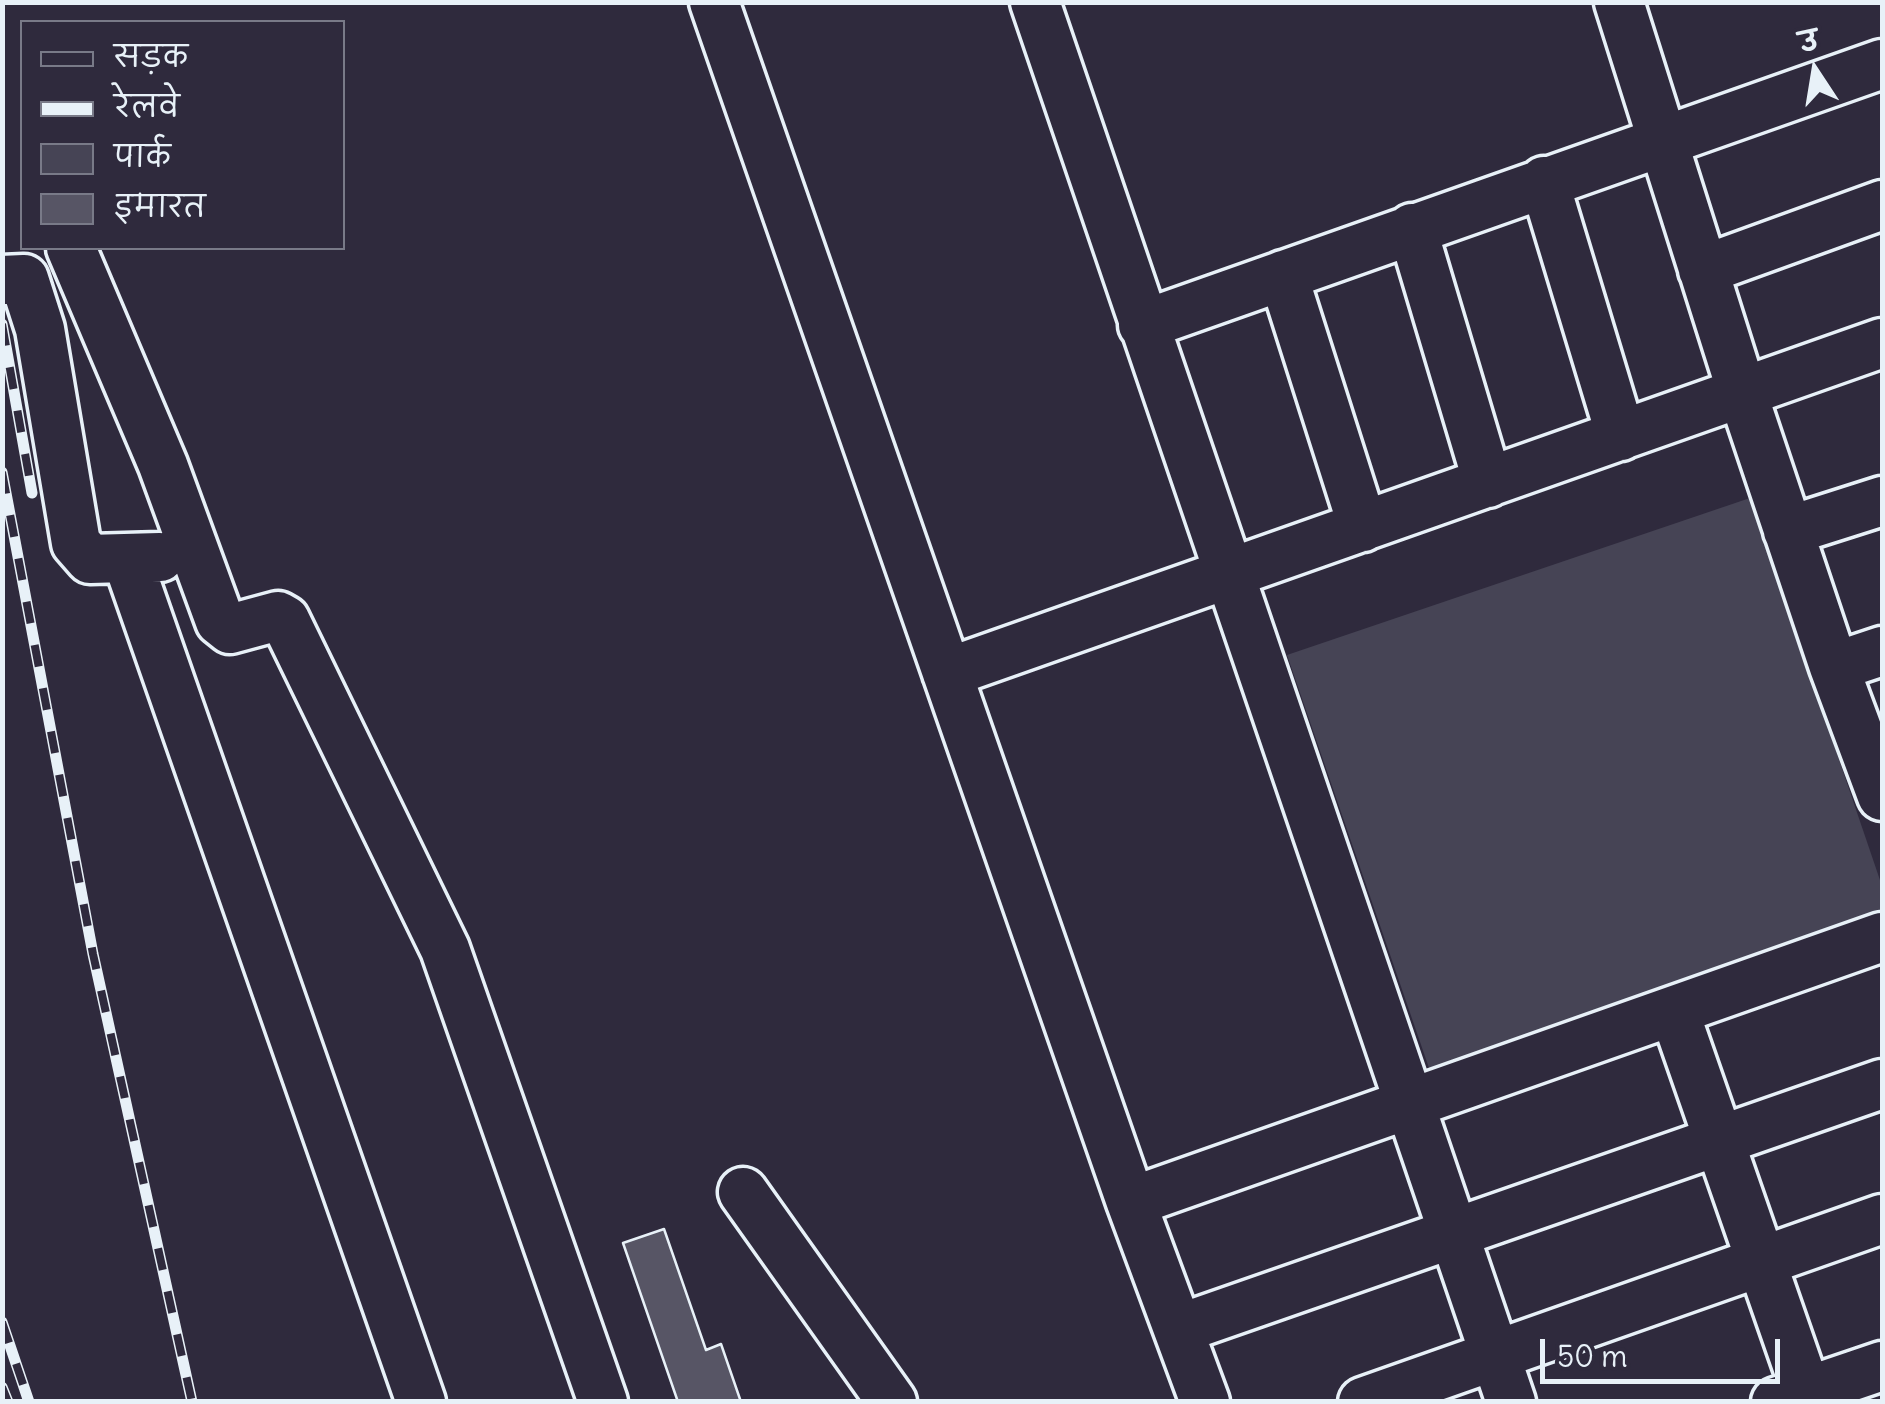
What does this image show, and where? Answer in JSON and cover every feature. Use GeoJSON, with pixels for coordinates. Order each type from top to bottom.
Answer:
{"type":"FeatureCollection","features":[{"type":"Feature","properties":{"kind":"street"},"geometry":{"type":"LineString","coordinates":[[714,2],[1131,1202],[1205,1402]]}},
{"type":"Feature","properties":{"kind":"street"},"geometry":{"type":"LineString","coordinates":[[1034,2],[1226,575],[1511,1402]]}},
{"type":"Feature","properties":{"kind":"street"},"geometry":{"type":"LineString","coordinates":[[1620,2],[1788,532],[1881,789]]}},
{"type":"Feature","properties":{"kind":"street"},"geometry":{"type":"LineString","coordinates":[[1143,325],[1661,138],[1882,64]]}},
{"type":"Feature","properties":{"kind":"street"},"geometry":{"type":"LineString","coordinates":[[1544,181],[1621,436]]}},
{"type":"Feature","properties":{"kind":"street"},"geometry":{"type":"LineString","coordinates":[[1703,270],[1882,205]]}},
{"type":"Feature","properties":{"kind":"street"},"geometry":{"type":"LineString","coordinates":[[1412,228],[1488,483]]}},
{"type":"Feature","properties":{"kind":"street"},"geometry":{"type":"LineString","coordinates":[[72,250],[163,464],[220,621],[230,629],[278,616],[284,620],[405,860],[445,949],[602,1402]]}},
{"type":"Feature","properties":{"kind":"street"},"geometry":{"type":"LineString","coordinates":[[1283,275],[1363,527]]}},
{"type":"Feature","properties":{"kind":"street"},"geometry":{"type":"LineString","coordinates":[[2,280],[24,279],[40,329],[76,544],[90,559],[193,555]]}},
{"type":"Feature","properties":{"kind":"street"},"geometry":{"type":"LineString","coordinates":[[947,673],[1882,343]]}},
{"type":"Feature","properties":{"kind":"street"},"geometry":{"type":"LineString","coordinates":[[1788,532],[1882,501]]}},
{"type":"Feature","properties":{"kind":"street"},"geometry":{"type":"LineString","coordinates":[[127,559],[420,1402]]}},
{"type":"Feature","properties":{"kind":"street"},"geometry":{"type":"LineString","coordinates":[[1834,667],[1882,651]]}},
{"type":"Feature","properties":{"kind":"street"},"geometry":{"type":"LineString","coordinates":[[1131,1202],[1882,938]]}},
{"type":"Feature","properties":{"kind":"street"},"geometry":{"type":"LineString","coordinates":[[1674,1011],[1760,1263],[1797,1398],[1882,1366]]}},
{"type":"Feature","properties":{"kind":"street"},"geometry":{"type":"LineString","coordinates":[[1179,1329],[1882,1084]]}},
{"type":"Feature","properties":{"kind":"street"},"geometry":{"type":"LineString","coordinates":[[743,1192],[892,1402]]}},
{"type":"Feature","properties":{"kind":"street"},"geometry":{"type":"LineString","coordinates":[[1363,1402],[1882,1220]]}},
{"type":"Feature","properties":{"kind":"green space"},"geometry":{"type":"Polygon","coordinates":[[[1750,498],[1882,886],[1882,946],[1439,1097],[1287,655],[1750,498]]]}},
{"type":"Feature","properties":{"kind":"building"},"geometry":{"type":"Polygon","coordinates":[[[664,1229],[706,1350],[721,1344],[741,1402],[678,1402],[623,1243],[664,1229]]]}},
{"type":"Feature","properties":{"kind":"railway"},"geometry":{"type":"LineString","coordinates":[[2,324],[32,493]]}},
{"type":"Feature","properties":{"kind":"railway"},"geometry":{"type":"LineString","coordinates":[[2,472],[93,954],[192,1402]]}},
{"type":"Feature","properties":{"kind":"railway"},"geometry":{"type":"LineString","coordinates":[[2,1322],[29,1402]]}},
{"type":"Feature","properties":{"kind":"railway"},"geometry":{"type":"LineString","coordinates":[[2,1387],[8,1402]]}}]}
